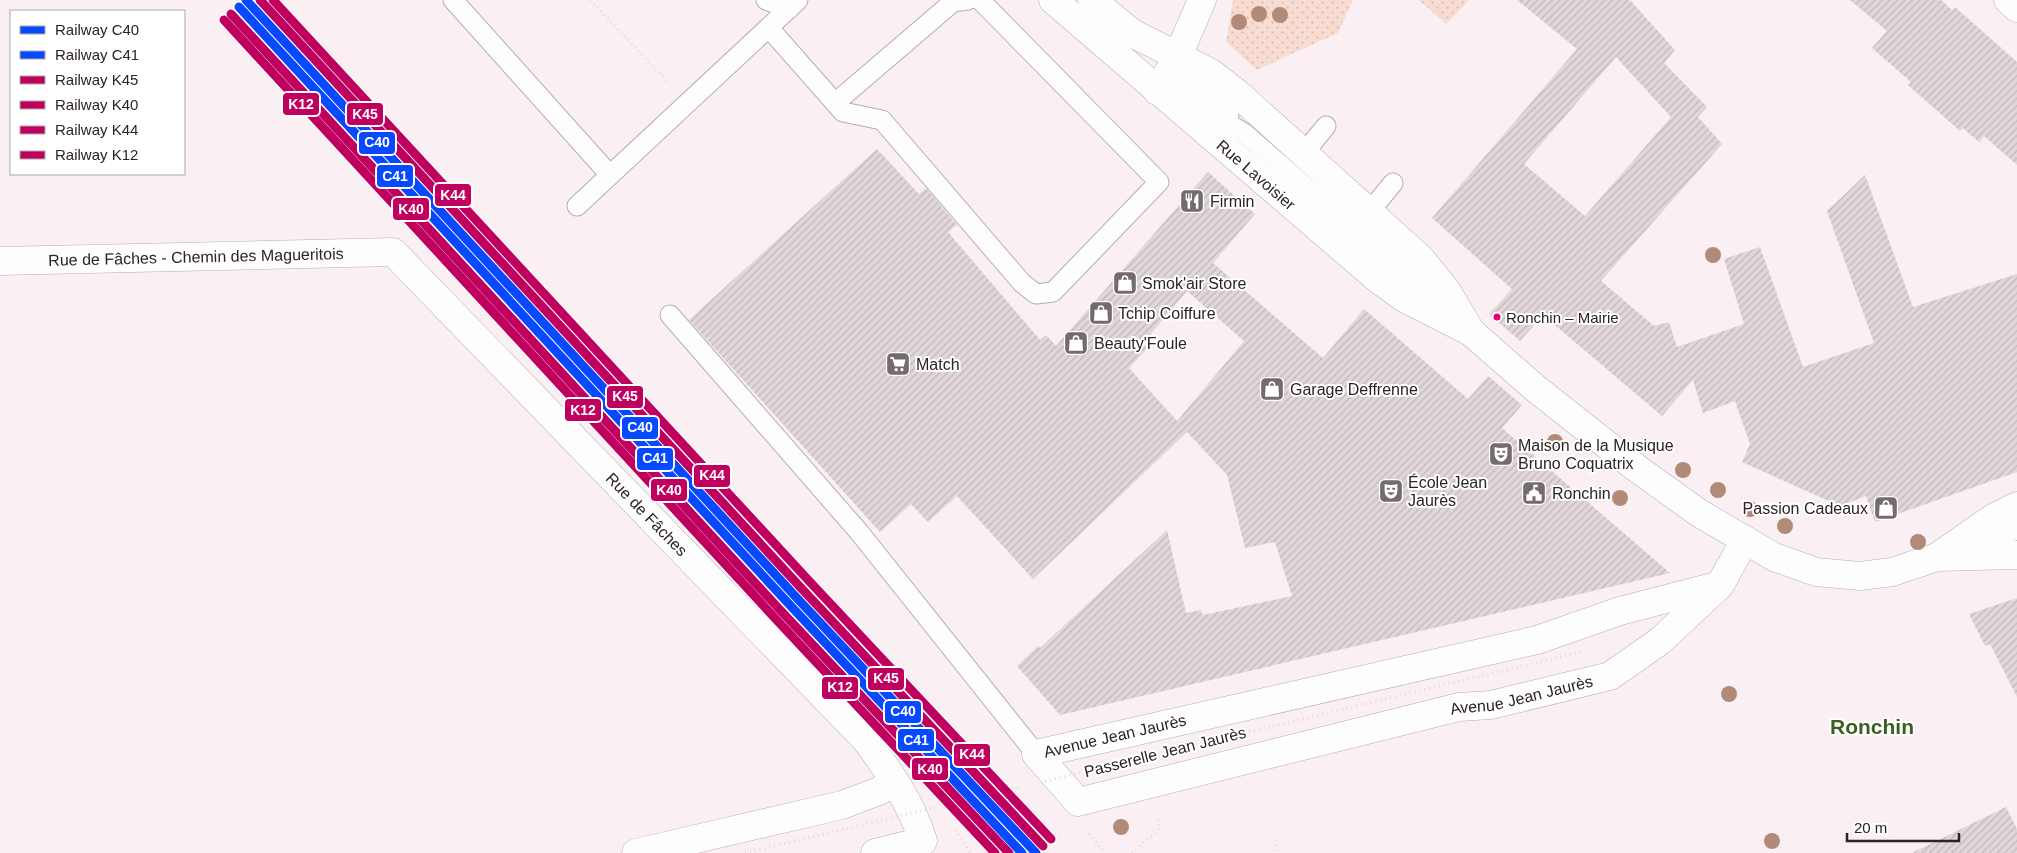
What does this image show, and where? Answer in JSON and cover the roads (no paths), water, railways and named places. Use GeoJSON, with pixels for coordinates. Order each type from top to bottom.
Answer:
{"type":"FeatureCollection","features":[{"type":"Feature","properties":{"kind":"street","name":"Rue Lavoisier"},"geometry":{"type":"LineString","coordinates":[[1053,0],[1100,41],[1168,74],[1211,73],[1370,211],[1426,265],[1446,290],[1471,332]]}},
{"type":"Feature","properties":{"kind":"street","name":"Rue Lavoisier"},"geometry":{"type":"LineString","coordinates":[[1092,0],[1132,33],[1168,74],[1378,280],[1404,298],[1471,332],[1535,388],[1635,467],[1699,513],[1745,540]]}},
{"type":"Feature","properties":{"kind":"street"},"geometry":{"type":"LineString","coordinates":[[1168,74],[1202,0]]}},
{"type":"Feature","properties":{"kind":"street"},"geometry":{"type":"LineString","coordinates":[[2008,0],[2017,8]]}},
{"type":"Feature","properties":{"kind":"street","name":"Rue de Fâches - Chemin des Magueritois"},"geometry":{"type":"LineString","coordinates":[[0,261],[393,252]]}},
{"type":"Feature","properties":{"kind":"street","name":"Rue de Fâches"},"geometry":{"type":"LineString","coordinates":[[393,252],[866,740],[894,782]]}},
{"type":"Feature","properties":{"kind":"street"},"geometry":{"type":"LineString","coordinates":[[1745,540],[1774,557],[1801,568],[1845,575],[1876,575],[1892,572],[1937,557],[1994,518],[2017,506]]}},
{"type":"Feature","properties":{"kind":"street","name":"Avenue Jean Jaurès"},"geometry":{"type":"LineString","coordinates":[[1720,584],[1620,610],[1537,640],[1036,754],[1078,802],[1459,707],[1491,706],[1610,676],[1660,641],[1720,584],[1745,540]]}},
{"type":"Feature","properties":{"kind":"street"},"geometry":{"type":"LineString","coordinates":[[1937,557],[2017,556]]}},
{"type":"Feature","properties":{"kind":"street"},"geometry":{"type":"LineString","coordinates":[[636,853],[842,804],[879,792],[894,782],[910,808],[923,841],[875,853]]}},
{"type":"Feature","properties":{"kind":"lane"},"geometry":{"type":"LineString","coordinates":[[452,0],[610,175]]}},
{"type":"Feature","properties":{"kind":"lane"},"geometry":{"type":"LineString","coordinates":[[766,0],[794,4]]}},
{"type":"Feature","properties":{"kind":"lane"},"geometry":{"type":"LineString","coordinates":[[835,103],[953,2],[968,0]]}},
{"type":"Feature","properties":{"kind":"lane"},"geometry":{"type":"LineString","coordinates":[[768,28],[842,112],[882,120],[1022,283],[1036,294],[1053,292],[1159,182],[980,0]]}},
{"type":"Feature","properties":{"kind":"lane"},"geometry":{"type":"LineString","coordinates":[[577,206],[794,4]]}},
{"type":"Feature","properties":{"kind":"lane"},"geometry":{"type":"LineString","coordinates":[[1168,74],[1244,133],[1471,332]]}},
{"type":"Feature","properties":{"kind":"lane"},"geometry":{"type":"LineString","coordinates":[[1304,153],[1326,126]]}},
{"type":"Feature","properties":{"kind":"lane"},"geometry":{"type":"LineString","coordinates":[[1370,211],[1393,183]]}},
{"type":"Feature","properties":{"kind":"lane"},"geometry":{"type":"LineString","coordinates":[[670,315],[859,532],[1036,754]]}},
{"type":"Feature","properties":{"kind":"lane"},"geometry":{"type":"LineString","coordinates":[[1937,557],[2017,530]]}},
{"type":"Feature","properties":{"kind":"rail line","name":"C40"},"geometry":{"type":"LineString","coordinates":[[246,0],[795,596],[1036,853]]}},
{"type":"Feature","properties":{"kind":"rail line","name":"K45"},"geometry":{"type":"LineString","coordinates":[[260,0],[802,589],[1043,846]]}},
{"type":"Feature","properties":{"kind":"rail line","name":"K44"},"geometry":{"type":"LineString","coordinates":[[273,0],[810,582],[1051,839]]}},
{"type":"Feature","properties":{"kind":"rail line","name":"C41"},"geometry":{"type":"LineString","coordinates":[[239,7],[788,603],[1022,853]]}},
{"type":"Feature","properties":{"kind":"rail line","name":"K40"},"geometry":{"type":"LineString","coordinates":[[231,14],[780,610],[1009,853]]}},
{"type":"Feature","properties":{"kind":"rail line","name":"K12"},"geometry":{"type":"LineString","coordinates":[[224,20],[773,616],[995,853]]}},
{"type":"Feature","properties":{"kind":"place","name":"Firmin"},"geometry":{"type":"Point","coordinates":[1192,201]}},
{"type":"Feature","properties":{"kind":"place","name":"Smok'air Store"},"geometry":{"type":"Point","coordinates":[1125,283]}},
{"type":"Feature","properties":{"kind":"place","name":"Tchip Coiffure"},"geometry":{"type":"Point","coordinates":[1101,313]}},
{"type":"Feature","properties":{"kind":"place","name":"Ronchin – Mairie"},"geometry":{"type":"Point","coordinates":[1497,317]}},
{"type":"Feature","properties":{"kind":"place","name":"Beauty'Foule"},"geometry":{"type":"Point","coordinates":[1076,343]}},
{"type":"Feature","properties":{"kind":"place","name":"Match"},"geometry":{"type":"Point","coordinates":[898,364]}},
{"type":"Feature","properties":{"kind":"place","name":"Garage Deffrenne"},"geometry":{"type":"Point","coordinates":[1272,389]}},
{"type":"Feature","properties":{"kind":"place","name":"Maison de la Musique Bruno Coquatrix"},"geometry":{"type":"Point","coordinates":[1501,454]}},
{"type":"Feature","properties":{"kind":"place","name":"École Jean Jaurès"},"geometry":{"type":"Point","coordinates":[1391,491]}},
{"type":"Feature","properties":{"kind":"place","name":"Ronchin"},"geometry":{"type":"Point","coordinates":[1534,493]}},
{"type":"Feature","properties":{"kind":"place","name":"Passion Cadeaux"},"geometry":{"type":"Point","coordinates":[1886,508]}},
{"type":"Feature","properties":{"kind":"district","name":"Ronchin"},"geometry":{"type":"Point","coordinates":[1872,726]}}]}
